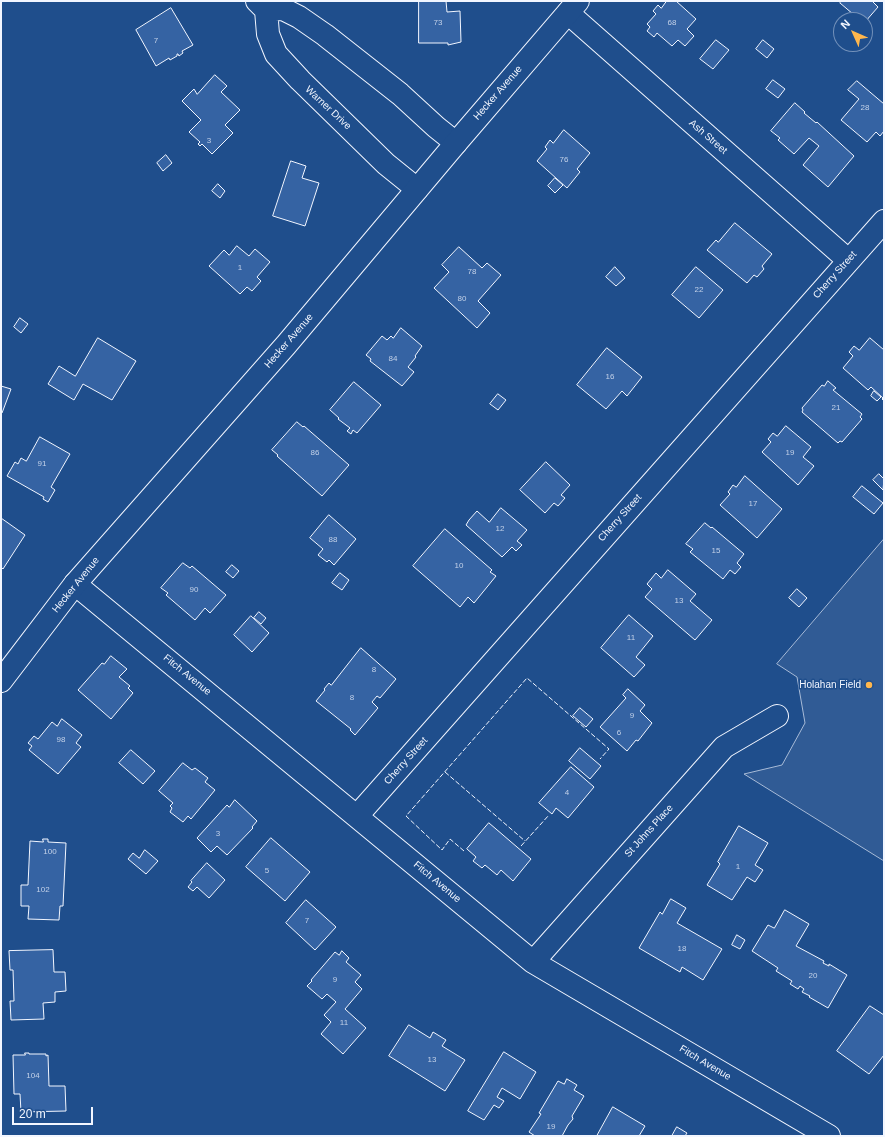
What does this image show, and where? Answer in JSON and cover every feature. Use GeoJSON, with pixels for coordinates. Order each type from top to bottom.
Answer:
{"type":"FeatureCollection","features":[{"type":"Feature","properties":{"kind":"street","name":"Warner Drive"},"geometry":{"type":"LineString","coordinates":[[417,189],[386,164],[300,80],[276,54],[268,34],[262,5],[283,9],[306,22],[400,94],[436,127],[456,142]]}},
{"type":"Feature","properties":{"kind":"street","name":"Hecker Avenue"},"geometry":{"type":"LineString","coordinates":[[1,681],[76,584],[286,345],[456,142],[573,7]]}},
{"type":"Feature","properties":{"kind":"street","name":"Ash Street"},"geometry":{"type":"LineString","coordinates":[[573,7],[848,260]]}},
{"type":"Feature","properties":{"kind":"street","name":"Cherry Street"},"geometry":{"type":"LineString","coordinates":[[357,816],[884,221]]}},
{"type":"Feature","properties":{"kind":"street","name":"Fitch Avenue"},"geometry":{"type":"LineString","coordinates":[[76,584],[534,962],[829,1136]]}},
{"type":"Feature","properties":{"kind":"street","name":"St Johns Place"},"geometry":{"type":"LineString","coordinates":[[534,962],[724,747],[778,716]]}},
{"type":"Feature","properties":{"kind":"shaded area"},"geometry":{"type":"Polygon","coordinates":[[[884,539],[884,861],[744,774],[782,765],[805,723],[797,677],[777,664],[884,539]]]}},
{"type":"Feature","properties":{"kind":"building"},"geometry":{"type":"Polygon","coordinates":[[[419,1],[446,1],[447,12],[460,11],[461,42],[448,45],[448,43],[419,43],[419,1]]]}},
{"type":"Feature","properties":{"kind":"building"},"geometry":{"type":"Polygon","coordinates":[[[667,1],[676,1],[696,19],[687,29],[694,36],[685,46],[678,40],[672,46],[657,33],[654,37],[647,31],[650,27],[647,24],[656,14],[653,11],[658,5],[661,8],[667,1]]]}},
{"type":"Feature","properties":{"kind":"building"},"geometry":{"type":"Polygon","coordinates":[[[842,1],[872,1],[878,7],[873,13],[851,12],[840,3],[842,1]]]}},
{"type":"Feature","properties":{"kind":"building"},"geometry":{"type":"Polygon","coordinates":[[[171,8],[193,45],[182,51],[183,53],[179,56],[177,54],[177,56],[170,60],[169,58],[156,66],[136,30],[171,8]]]}},
{"type":"Feature","properties":{"kind":"building"},"geometry":{"type":"Polygon","coordinates":[[[716,40],[729,50],[713,69],[700,59],[716,40]]]}},
{"type":"Feature","properties":{"kind":"building"},"geometry":{"type":"Polygon","coordinates":[[[763,40],[774,49],[767,58],[756,49],[763,40]]]}},
{"type":"Feature","properties":{"kind":"building"},"geometry":{"type":"Polygon","coordinates":[[[215,75],[227,86],[221,92],[240,110],[225,125],[233,133],[212,154],[202,144],[200,146],[198,144],[200,142],[189,132],[201,120],[182,101],[194,89],[197,94],[215,75]]]}},
{"type":"Feature","properties":{"kind":"building"},"geometry":{"type":"Polygon","coordinates":[[[773,80],[785,89],[778,98],[766,89],[773,80]]]}},
{"type":"Feature","properties":{"kind":"building"},"geometry":{"type":"Polygon","coordinates":[[[857,81],[884,104],[884,131],[880,136],[876,132],[867,142],[841,120],[859,99],[848,90],[857,81]]]}},
{"type":"Feature","properties":{"kind":"building"},"geometry":{"type":"Polygon","coordinates":[[[795,103],[805,112],[804,113],[816,123],[817,122],[854,156],[828,187],[803,165],[819,146],[809,138],[794,154],[778,140],[780,138],[771,131],[795,103]]]}},
{"type":"Feature","properties":{"kind":"building"},"geometry":{"type":"Polygon","coordinates":[[[564,130],[590,153],[577,169],[580,172],[567,188],[537,161],[547,149],[545,147],[550,140],[553,143],[564,130]]]}},
{"type":"Feature","properties":{"kind":"building"},"geometry":{"type":"Polygon","coordinates":[[[166,155],[172,163],[163,171],[157,163],[166,155]]]}},
{"type":"Feature","properties":{"kind":"building"},"geometry":{"type":"Polygon","coordinates":[[[291,161],[306,166],[302,178],[319,183],[305,226],[273,216],[291,161]]]}},
{"type":"Feature","properties":{"kind":"building"},"geometry":{"type":"Polygon","coordinates":[[[555,178],[563,185],[555,193],[548,186],[555,178]]]}},
{"type":"Feature","properties":{"kind":"building"},"geometry":{"type":"Polygon","coordinates":[[[218,184],[225,191],[220,198],[212,191],[218,184]]]}},
{"type":"Feature","properties":{"kind":"building"},"geometry":{"type":"Polygon","coordinates":[[[735,223],[772,254],[762,266],[764,269],[757,277],[754,275],[747,283],[707,250],[716,240],[718,242],[735,223]]]}},
{"type":"Feature","properties":{"kind":"building"},"geometry":{"type":"Polygon","coordinates":[[[237,246],[249,256],[255,249],[270,262],[257,277],[261,281],[252,291],[247,287],[240,294],[209,266],[224,250],[229,255],[237,246]]]}},
{"type":"Feature","properties":{"kind":"building"},"geometry":{"type":"Polygon","coordinates":[[[459,247],[482,268],[487,263],[501,275],[478,301],[490,313],[477,328],[434,288],[449,272],[442,265],[459,247]]]}},
{"type":"Feature","properties":{"kind":"building"},"geometry":{"type":"Polygon","coordinates":[[[615,267],[625,278],[616,286],[606,277],[615,267]]]}},
{"type":"Feature","properties":{"kind":"building"},"geometry":{"type":"Polygon","coordinates":[[[696,267],[723,290],[699,318],[672,295],[696,267]]]}},
{"type":"Feature","properties":{"kind":"building"},"geometry":{"type":"Polygon","coordinates":[[[20,318],[28,324],[21,333],[14,327],[20,318]]]}},
{"type":"Feature","properties":{"kind":"building"},"geometry":{"type":"Polygon","coordinates":[[[401,328],[422,346],[408,367],[414,372],[402,386],[370,361],[371,359],[366,355],[382,336],[387,340],[391,336],[393,338],[401,328]]]}},
{"type":"Feature","properties":{"kind":"building"},"geometry":{"type":"Polygon","coordinates":[[[98,338],[136,361],[112,400],[83,384],[74,400],[48,384],[59,366],[75,376],[98,338]]]}},
{"type":"Feature","properties":{"kind":"building"},"geometry":{"type":"Polygon","coordinates":[[[870,338],[884,350],[884,401],[882,399],[883,398],[871,387],[868,390],[843,368],[853,356],[849,352],[854,346],[859,350],[870,338]]]}},
{"type":"Feature","properties":{"kind":"building"},"geometry":{"type":"Polygon","coordinates":[[[607,348],[642,377],[627,396],[622,391],[606,409],[577,385],[607,348]]]}},
{"type":"Feature","properties":{"kind":"building"},"geometry":{"type":"Polygon","coordinates":[[[828,381],[836,388],[833,390],[862,414],[860,417],[862,419],[842,442],[840,441],[838,443],[802,412],[802,408],[822,385],[824,386],[828,381]]]}},
{"type":"Feature","properties":{"kind":"building"},"geometry":{"type":"Polygon","coordinates":[[[354,382],[381,405],[357,433],[353,430],[351,434],[347,431],[350,428],[338,419],[339,418],[330,410],[354,382]]]}},
{"type":"Feature","properties":{"kind":"building"},"geometry":{"type":"Polygon","coordinates":[[[1,386],[11,389],[2,413],[1,413],[1,386]]]}},
{"type":"Feature","properties":{"kind":"building"},"geometry":{"type":"Polygon","coordinates":[[[874,391],[881,397],[877,401],[871,396],[874,391]]]}},
{"type":"Feature","properties":{"kind":"building"},"geometry":{"type":"Polygon","coordinates":[[[498,394],[506,400],[498,410],[490,404],[498,394]]]}},
{"type":"Feature","properties":{"kind":"building"},"geometry":{"type":"Polygon","coordinates":[[[297,422],[303,427],[304,426],[349,465],[322,496],[272,450],[297,422]]]}},
{"type":"Feature","properties":{"kind":"building"},"geometry":{"type":"Polygon","coordinates":[[[786,426],[811,447],[803,457],[814,466],[798,485],[762,452],[771,442],[768,439],[773,433],[777,436],[786,426]]]}},
{"type":"Feature","properties":{"kind":"building"},"geometry":{"type":"Polygon","coordinates":[[[40,437],[70,454],[51,487],[55,490],[48,502],[43,499],[44,497],[7,476],[15,462],[18,464],[21,458],[26,461],[40,437]]]}},
{"type":"Feature","properties":{"kind":"building"},"geometry":{"type":"Polygon","coordinates":[[[546,462],[570,485],[561,495],[565,498],[558,506],[554,503],[545,513],[520,490],[546,462]]]}},
{"type":"Feature","properties":{"kind":"building"},"geometry":{"type":"Polygon","coordinates":[[[879,474],[884,479],[883,490],[873,480],[879,474]]]}},
{"type":"Feature","properties":{"kind":"building"},"geometry":{"type":"Polygon","coordinates":[[[745,476],[782,509],[757,538],[720,505],[730,494],[728,492],[733,485],[736,487],[745,476]]]}},
{"type":"Feature","properties":{"kind":"building"},"geometry":{"type":"Polygon","coordinates":[[[862,486],[883,503],[874,514],[853,497],[862,486]]]}},
{"type":"Feature","properties":{"kind":"building"},"geometry":{"type":"Polygon","coordinates":[[[501,508],[527,530],[517,541],[522,545],[516,551],[512,547],[502,557],[466,525],[477,511],[489,522],[501,508]]]}},
{"type":"Feature","properties":{"kind":"building"},"geometry":{"type":"Polygon","coordinates":[[[329,515],[356,539],[334,565],[329,560],[327,562],[318,555],[323,549],[310,538],[329,515]]]}},
{"type":"Feature","properties":{"kind":"building"},"geometry":{"type":"Polygon","coordinates":[[[1,518],[25,535],[3,569],[1,567],[1,518]]]}},
{"type":"Feature","properties":{"kind":"building"},"geometry":{"type":"Polygon","coordinates":[[[705,523],[711,528],[712,527],[744,554],[737,563],[741,567],[735,574],[730,570],[723,579],[690,552],[693,549],[686,544],[705,523]]]}},
{"type":"Feature","properties":{"kind":"building"},"geometry":{"type":"Polygon","coordinates":[[[445,529],[492,570],[490,572],[496,576],[474,603],[468,597],[460,607],[413,566],[445,529]]]}},
{"type":"Feature","properties":{"kind":"building"},"geometry":{"type":"Polygon","coordinates":[[[183,563],[190,568],[192,566],[226,595],[210,613],[205,608],[195,620],[166,595],[168,593],[161,588],[183,563]]]}},
{"type":"Feature","properties":{"kind":"building"},"geometry":{"type":"Polygon","coordinates":[[[232,565],[239,571],[233,578],[226,572],[232,565]]]}},
{"type":"Feature","properties":{"kind":"building"},"geometry":{"type":"Polygon","coordinates":[[[668,570],[696,594],[690,601],[712,620],[695,640],[645,597],[652,589],[647,584],[656,573],[661,578],[668,570]]]}},
{"type":"Feature","properties":{"kind":"building"},"geometry":{"type":"Polygon","coordinates":[[[340,573],[349,580],[342,590],[332,583],[340,573]]]}},
{"type":"Feature","properties":{"kind":"building"},"geometry":{"type":"Polygon","coordinates":[[[797,589],[807,598],[799,607],[789,598],[797,589]]]}},
{"type":"Feature","properties":{"kind":"building"},"geometry":{"type":"Polygon","coordinates":[[[259,612],[266,618],[261,624],[254,618],[259,612]]]}},
{"type":"Feature","properties":{"kind":"building"},"geometry":{"type":"Polygon","coordinates":[[[629,615],[653,636],[636,657],[645,665],[634,677],[601,648],[629,615]]]}},
{"type":"Feature","properties":{"kind":"building"},"geometry":{"type":"Polygon","coordinates":[[[251,616],[269,633],[252,652],[234,635],[251,616]]]}},
{"type":"Feature","properties":{"kind":"building"},"geometry":{"type":"Polygon","coordinates":[[[361,648],[396,679],[380,698],[377,696],[372,702],[378,708],[355,735],[350,730],[351,729],[316,701],[329,683],[331,685],[361,648]]]}},
{"type":"Feature","properties":{"kind":"building"},"geometry":{"type":"Polygon","coordinates":[[[111,656],[127,669],[119,677],[130,686],[128,688],[133,693],[111,719],[78,690],[102,663],[104,664],[111,656]]]}},
{"type":"Feature","properties":{"kind":"building"},"geometry":{"type":"Polygon","coordinates":[[[628,689],[645,705],[640,711],[652,723],[638,741],[636,740],[627,751],[600,727],[626,698],[623,695],[628,689]]]}},
{"type":"Feature","properties":{"kind":"building"},"geometry":{"type":"Polygon","coordinates":[[[580,708],[593,719],[586,727],[573,716],[580,708]]]}},
{"type":"Feature","properties":{"kind":"building"},"geometry":{"type":"Polygon","coordinates":[[[62,719],[82,735],[76,743],[81,747],[58,774],[29,750],[32,746],[28,743],[34,736],[38,739],[52,722],[57,726],[62,719]]]}},
{"type":"Feature","properties":{"kind":"building"},"geometry":{"type":"Polygon","coordinates":[[[580,748],[601,766],[590,779],[569,761],[580,748]]]}},
{"type":"Feature","properties":{"kind":"building"},"geometry":{"type":"Polygon","coordinates":[[[131,750],[155,771],[143,784],[119,763],[131,750]]]}},
{"type":"Feature","properties":{"kind":"building"},"geometry":{"type":"Polygon","coordinates":[[[183,763],[192,770],[195,768],[208,778],[205,782],[215,790],[191,819],[188,816],[183,822],[170,812],[172,808],[170,806],[173,803],[159,791],[183,763]]]}},
{"type":"Feature","properties":{"kind":"building"},"geometry":{"type":"Polygon","coordinates":[[[571,767],[594,787],[568,818],[556,808],[552,814],[539,803],[571,767]]]}},
{"type":"Feature","properties":{"kind":"building"},"geometry":{"type":"Polygon","coordinates":[[[235,800],[257,821],[252,827],[253,828],[227,855],[217,846],[211,852],[197,838],[227,805],[229,807],[235,800]]]}},
{"type":"Feature","properties":{"kind":"building"},"geometry":{"type":"Polygon","coordinates":[[[489,823],[531,859],[513,881],[501,870],[497,875],[485,865],[482,868],[473,861],[476,857],[467,849],[489,823]]]}},
{"type":"Feature","properties":{"kind":"building"},"geometry":{"type":"Polygon","coordinates":[[[739,826],[768,843],[755,865],[763,870],[755,882],[747,877],[732,900],[707,885],[720,864],[718,862],[739,826]]]}},
{"type":"Feature","properties":{"kind":"building"},"geometry":{"type":"Polygon","coordinates":[[[271,838],[310,872],[285,901],[246,867],[271,838]]]}},
{"type":"Feature","properties":{"kind":"building"},"geometry":{"type":"Polygon","coordinates":[[[43,839],[48,839],[48,842],[66,843],[63,906],[60,906],[59,920],[28,919],[29,906],[21,906],[21,885],[28,885],[30,841],[43,842],[43,839]]]}},
{"type":"Feature","properties":{"kind":"building"},"geometry":{"type":"Polygon","coordinates":[[[145,850],[158,861],[146,874],[128,859],[133,853],[139,858],[145,850]]]}},
{"type":"Feature","properties":{"kind":"building"},"geometry":{"type":"Polygon","coordinates":[[[207,863],[225,880],[209,898],[197,887],[193,891],[188,887],[192,882],[191,881],[207,863]]]}},
{"type":"Feature","properties":{"kind":"building"},"geometry":{"type":"Polygon","coordinates":[[[671,899],[686,908],[677,923],[722,949],[703,980],[682,967],[680,972],[639,948],[660,912],[662,914],[671,899]]]}},
{"type":"Feature","properties":{"kind":"building"},"geometry":{"type":"Polygon","coordinates":[[[306,900],[336,927],[315,950],[286,923],[306,900]]]}},
{"type":"Feature","properties":{"kind":"building"},"geometry":{"type":"Polygon","coordinates":[[[785,910],[809,924],[796,946],[824,961],[823,963],[829,966],[829,964],[847,975],[828,1008],[802,992],[804,989],[800,986],[798,989],[790,984],[792,981],[776,971],[778,968],[752,951],[768,925],[774,928],[785,910]]]}},
{"type":"Feature","properties":{"kind":"building"},"geometry":{"type":"Polygon","coordinates":[[[737,935],[745,940],[740,949],[732,945],[737,935]]]}},
{"type":"Feature","properties":{"kind":"building"},"geometry":{"type":"Polygon","coordinates":[[[53,950],[54,972],[65,972],[66,991],[55,992],[55,1002],[43,1003],[44,1019],[11,1020],[10,1001],[14,1001],[13,970],[10,970],[9,951],[53,950]]]}},
{"type":"Feature","properties":{"kind":"building"},"geometry":{"type":"Polygon","coordinates":[[[342,951],[349,958],[346,962],[361,975],[355,982],[362,989],[345,1009],[366,1028],[343,1054],[321,1034],[331,1022],[324,1015],[336,1002],[327,994],[322,999],[307,986],[335,952],[339,955],[342,951]]]}},
{"type":"Feature","properties":{"kind":"building"},"geometry":{"type":"Polygon","coordinates":[[[870,1006],[884,1015],[884,1055],[869,1074],[837,1051],[870,1006]]]}},
{"type":"Feature","properties":{"kind":"building"},"geometry":{"type":"Polygon","coordinates":[[[409,1025],[430,1038],[433,1032],[446,1040],[442,1046],[465,1060],[445,1091],[389,1056],[409,1025]]]}},
{"type":"Feature","properties":{"kind":"building"},"geometry":{"type":"Polygon","coordinates":[[[504,1052],[536,1072],[520,1099],[502,1088],[497,1097],[504,1101],[499,1108],[494,1105],[484,1120],[468,1111],[504,1052]]]}},
{"type":"Feature","properties":{"kind":"building"},"geometry":{"type":"Polygon","coordinates":[[[25,1053],[48,1055],[49,1086],[65,1086],[66,1111],[21,1112],[20,1094],[14,1094],[13,1055],[25,1055],[25,1053]]]}},
{"type":"Feature","properties":{"kind":"building"},"geometry":{"type":"Polygon","coordinates":[[[567,1079],[577,1085],[574,1090],[584,1096],[572,1116],[573,1119],[562,1136],[535,1136],[529,1132],[541,1114],[539,1113],[558,1081],[564,1084],[567,1079]]]}},
{"type":"Feature","properties":{"kind":"building"},"geometry":{"type":"Polygon","coordinates":[[[613,1107],[645,1126],[639,1136],[597,1136],[613,1107]]]}},
{"type":"Feature","properties":{"kind":"building"},"geometry":{"type":"Polygon","coordinates":[[[677,1127],[687,1133],[685,1136],[672,1136],[677,1127]]]}},
{"type":"Feature","properties":{"kind":"fence"},"geometry":{"type":"LineString","coordinates":[[464,851],[450,839],[442,850],[406,816],[527,678],[609,749],[600,759]]}},
{"type":"Feature","properties":{"kind":"fence"},"geometry":{"type":"LineString","coordinates":[[445,772],[525,841]]}},
{"type":"Feature","properties":{"kind":"fence"},"geometry":{"type":"LineString","coordinates":[[521,846],[549,815]]}},
{"type":"Feature","properties":{"kind":"place","name":"Holahan Field"},"geometry":{"type":"Point","coordinates":[869,685]}}]}
